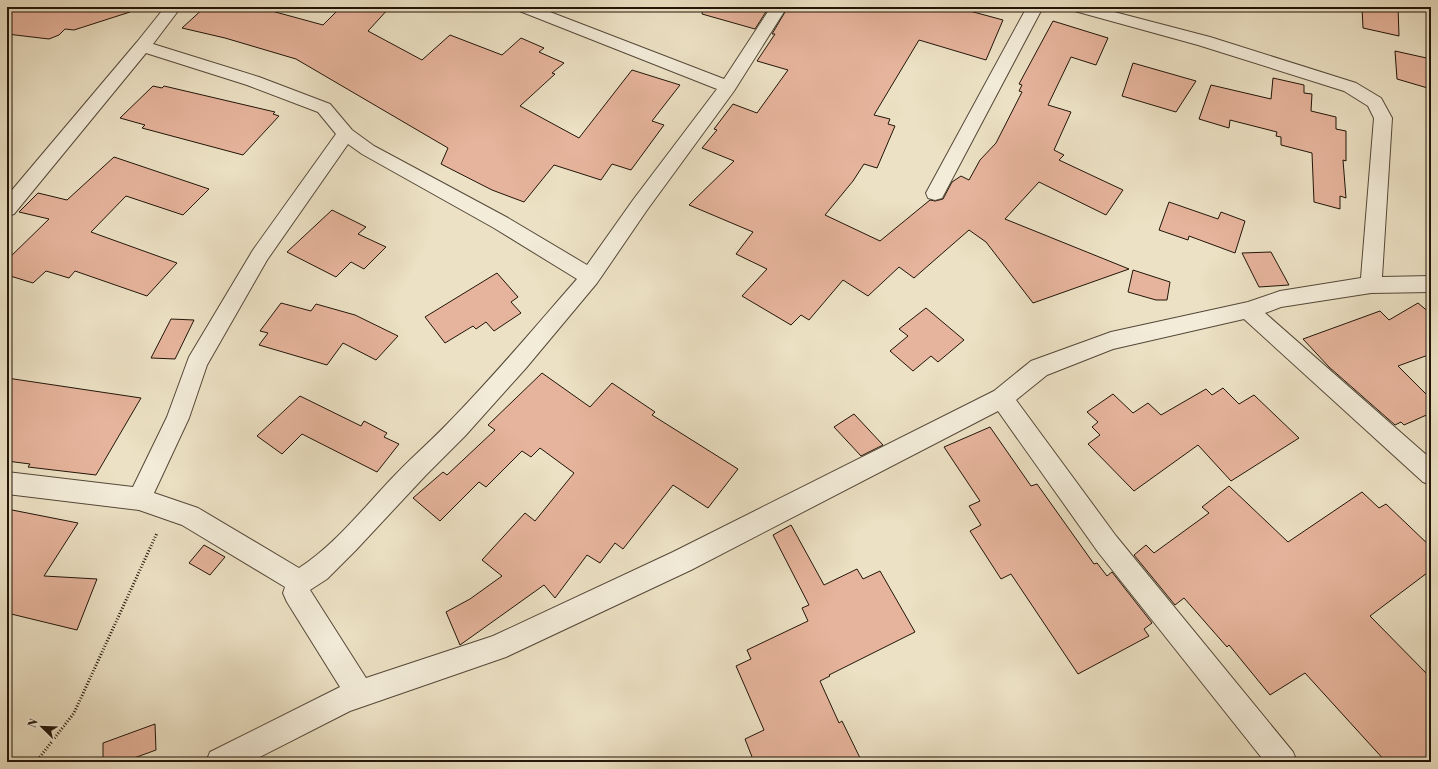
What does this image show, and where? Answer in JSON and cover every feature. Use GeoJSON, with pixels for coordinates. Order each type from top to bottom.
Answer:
{"type":"FeatureCollection","features":[{"type":"Feature","properties":{"kind":"street"},"geometry":{"type":"LineString","coordinates":[[7,209],[143,46],[173,7]]}},
{"type":"Feature","properties":{"kind":"street"},"geometry":{"type":"LineString","coordinates":[[523,7],[728,87]]}},
{"type":"Feature","properties":{"kind":"street"},"geometry":{"type":"LineString","coordinates":[[360,694],[296,593],[300,582],[318,570],[343,547],[418,467],[457,429],[518,362],[590,277],[640,205],[728,87],[779,7]]}},
{"type":"Feature","properties":{"kind":"street"},"geometry":{"type":"LineString","coordinates":[[935,193],[1035,7]]}},
{"type":"Feature","properties":{"kind":"street"},"geometry":{"type":"LineString","coordinates":[[1077,7],[1204,41],[1350,87],[1375,102],[1383,118],[1371,285]]}},
{"type":"Feature","properties":{"kind":"street"},"geometry":{"type":"LineString","coordinates":[[143,46],[253,80],[324,108],[346,134],[368,150],[501,223],[590,277]]}},
{"type":"Feature","properties":{"kind":"street"},"geometry":{"type":"LineString","coordinates":[[139,499],[178,418],[196,363],[260,255],[346,134]]}},
{"type":"Feature","properties":{"kind":"street"},"geometry":{"type":"LineString","coordinates":[[220,762],[345,699],[496,648],[682,561],[1002,398],[1039,368],[1111,341],[1248,310],[1280,299],[1371,285],[1431,284]]}},
{"type":"Feature","properties":{"kind":"street"},"geometry":{"type":"LineString","coordinates":[[1248,310],[1431,474]]}},
{"type":"Feature","properties":{"kind":"street"},"geometry":{"type":"LineString","coordinates":[[1002,398],[1107,544],[1275,760]]}},
{"type":"Feature","properties":{"kind":"street"},"geometry":{"type":"LineString","coordinates":[[7,483],[139,499],[189,516],[300,582]]}},
{"type":"Feature","properties":{"kind":"path"},"geometry":{"type":"LineString","coordinates":[[36,762],[74,712],[168,509]]}},
{"type":"Feature","properties":{"kind":"building"},"geometry":{"type":"Polygon","coordinates":[[[7,7],[130,7],[130,12],[74,30],[65,29],[59,35],[49,39],[7,34],[7,7]]]}},
{"type":"Feature","properties":{"kind":"building"},"geometry":{"type":"Polygon","coordinates":[[[205,7],[257,7],[323,25],[341,7],[390,7],[368,31],[422,60],[450,35],[502,55],[521,38],[544,48],[539,52],[564,63],[552,73],[555,74],[520,106],[579,138],[632,70],[680,85],[652,121],[664,125],[631,170],[612,164],[601,180],[554,165],[524,202],[492,190],[441,164],[448,148],[296,59],[225,38],[182,28],[205,7]]]}},
{"type":"Feature","properties":{"kind":"building"},"geometry":{"type":"Polygon","coordinates":[[[703,7],[769,7],[755,29],[702,14],[703,7]]]}},
{"type":"Feature","properties":{"kind":"building"},"geometry":{"type":"Polygon","coordinates":[[[788,7],[955,7],[1003,20],[986,60],[919,40],[874,115],[890,119],[888,124],[895,126],[877,168],[864,164],[853,181],[825,215],[880,241],[930,200],[935,201],[943,199],[952,182],[961,176],[969,180],[980,160],[996,143],[1022,92],[1019,91],[1022,85],[1019,84],[1053,21],[1108,38],[1096,65],[1071,57],[1048,105],[1071,112],[1054,150],[1064,155],[1059,160],[1123,190],[1106,215],[1039,182],[1005,219],[1129,269],[1033,303],[986,242],[969,230],[914,278],[899,267],[868,296],[843,280],[809,320],[801,315],[791,325],[742,296],[767,269],[736,254],[753,232],[689,205],[734,161],[702,148],[717,130],[714,129],[733,104],[757,113],[788,70],[757,61],[775,34],[772,34],[788,7]]]}},
{"type":"Feature","properties":{"kind":"building"},"geometry":{"type":"Polygon","coordinates":[[[1362,7],[1398,7],[1399,36],[1363,28],[1362,7]]]}},
{"type":"Feature","properties":{"kind":"building"},"geometry":{"type":"Polygon","coordinates":[[[1395,51],[1431,59],[1431,89],[1397,79],[1395,51]]]}},
{"type":"Feature","properties":{"kind":"building"},"geometry":{"type":"Polygon","coordinates":[[[1133,63],[1196,81],[1176,112],[1122,96],[1133,63]]]}},
{"type":"Feature","properties":{"kind":"building"},"geometry":{"type":"Polygon","coordinates":[[[1273,78],[1304,85],[1304,93],[1312,94],[1311,111],[1336,117],[1336,129],[1346,131],[1346,161],[1343,160],[1346,198],[1340,196],[1340,209],[1314,202],[1312,153],[1281,145],[1281,137],[1276,136],[1277,132],[1230,120],[1229,128],[1199,119],[1211,85],[1271,99],[1273,78]]]}},
{"type":"Feature","properties":{"kind":"building"},"geometry":{"type":"Polygon","coordinates":[[[153,86],[162,88],[164,86],[275,112],[273,114],[279,116],[243,155],[142,128],[145,125],[120,118],[153,86]]]}},
{"type":"Feature","properties":{"kind":"building"},"geometry":{"type":"Polygon","coordinates":[[[114,157],[209,189],[183,215],[126,196],[91,232],[177,263],[147,296],[75,271],[69,278],[46,271],[33,283],[7,275],[7,260],[49,219],[19,212],[38,193],[67,200],[114,157]]]}},
{"type":"Feature","properties":{"kind":"building"},"geometry":{"type":"Polygon","coordinates":[[[1169,202],[1218,219],[1221,212],[1245,221],[1235,253],[1189,236],[1188,240],[1159,230],[1169,202]]]}},
{"type":"Feature","properties":{"kind":"building"},"geometry":{"type":"Polygon","coordinates":[[[332,210],[366,227],[358,234],[386,247],[364,269],[351,262],[336,277],[287,252],[332,210]]]}},
{"type":"Feature","properties":{"kind":"building"},"geometry":{"type":"Polygon","coordinates":[[[1271,252],[1289,285],[1259,287],[1242,253],[1271,252]]]}},
{"type":"Feature","properties":{"kind":"building"},"geometry":{"type":"Polygon","coordinates":[[[1133,270],[1170,282],[1167,300],[1156,300],[1128,292],[1133,270]]]}},
{"type":"Feature","properties":{"kind":"building"},"geometry":{"type":"Polygon","coordinates":[[[497,273],[518,297],[511,302],[521,313],[494,331],[486,322],[476,329],[473,326],[445,343],[425,317],[497,273]]]}},
{"type":"Feature","properties":{"kind":"building"},"geometry":{"type":"Polygon","coordinates":[[[281,303],[311,311],[316,304],[355,315],[398,336],[376,360],[343,343],[327,365],[259,345],[268,333],[260,331],[281,303]]]}},
{"type":"Feature","properties":{"kind":"building"},"geometry":{"type":"Polygon","coordinates":[[[1418,303],[1431,314],[1431,354],[1398,366],[1431,399],[1431,413],[1404,425],[1401,422],[1395,425],[1329,367],[1303,339],[1380,311],[1389,320],[1418,303]]]}},
{"type":"Feature","properties":{"kind":"building"},"geometry":{"type":"Polygon","coordinates":[[[926,308],[964,340],[938,362],[931,356],[913,371],[890,351],[908,336],[899,329],[926,308]]]}},
{"type":"Feature","properties":{"kind":"building"},"geometry":{"type":"Polygon","coordinates":[[[171,319],[194,320],[175,359],[151,358],[171,319]]]}},
{"type":"Feature","properties":{"kind":"building"},"geometry":{"type":"Polygon","coordinates":[[[542,373],[590,407],[612,383],[655,412],[652,415],[738,469],[708,508],[673,485],[623,549],[615,543],[600,563],[587,555],[555,598],[544,585],[460,645],[446,612],[470,599],[502,576],[482,560],[525,513],[535,521],[574,473],[540,448],[531,457],[522,451],[486,487],[479,482],[440,521],[413,498],[443,472],[447,475],[495,430],[488,425],[542,373]]]}},
{"type":"Feature","properties":{"kind":"building"},"geometry":{"type":"Polygon","coordinates":[[[7,378],[141,398],[96,475],[28,467],[30,464],[7,461],[7,378]]]}},
{"type":"Feature","properties":{"kind":"building"},"geometry":{"type":"Polygon","coordinates":[[[1223,388],[1239,404],[1254,395],[1299,438],[1231,481],[1198,445],[1134,491],[1088,444],[1100,435],[1092,427],[1098,422],[1087,412],[1113,394],[1133,413],[1148,403],[1161,415],[1206,389],[1212,395],[1223,388]]]}},
{"type":"Feature","properties":{"kind":"building"},"geometry":{"type":"Polygon","coordinates":[[[300,396],[361,426],[364,421],[387,433],[384,437],[399,444],[377,472],[302,434],[282,454],[257,436],[300,396]]]}},
{"type":"Feature","properties":{"kind":"building"},"geometry":{"type":"Polygon","coordinates":[[[854,414],[883,445],[861,456],[834,427],[854,414]]]}},
{"type":"Feature","properties":{"kind":"building"},"geometry":{"type":"Polygon","coordinates":[[[990,427],[1031,486],[1037,484],[1094,564],[1097,563],[1107,576],[1112,572],[1152,623],[1144,629],[1149,636],[1078,674],[1011,574],[1001,579],[970,531],[981,525],[969,506],[980,501],[944,447],[990,427]]]}},
{"type":"Feature","properties":{"kind":"building"},"geometry":{"type":"Polygon","coordinates":[[[1229,486],[1288,542],[1362,492],[1379,508],[1386,504],[1431,547],[1431,570],[1370,616],[1431,678],[1431,754],[1423,762],[1386,762],[1305,673],[1270,695],[1229,645],[1227,647],[1184,598],[1175,605],[1134,555],[1146,545],[1154,553],[1209,513],[1202,507],[1229,486]]]}},
{"type":"Feature","properties":{"kind":"building"},"geometry":{"type":"Polygon","coordinates":[[[7,509],[78,523],[44,576],[97,579],[77,630],[7,613],[7,509]]]}},
{"type":"Feature","properties":{"kind":"building"},"geometry":{"type":"Polygon","coordinates":[[[791,525],[824,585],[857,569],[863,579],[880,571],[915,632],[829,675],[830,676],[820,681],[839,723],[842,721],[862,762],[754,762],[745,739],[764,730],[736,666],[751,659],[747,650],[808,621],[802,608],[809,605],[773,535],[791,525]]]}},
{"type":"Feature","properties":{"kind":"building"},"geometry":{"type":"Polygon","coordinates":[[[204,545],[225,557],[210,575],[189,563],[204,545]]]}},
{"type":"Feature","properties":{"kind":"building"},"geometry":{"type":"Polygon","coordinates":[[[155,724],[156,750],[123,762],[103,762],[103,743],[155,724]]]}}]}
